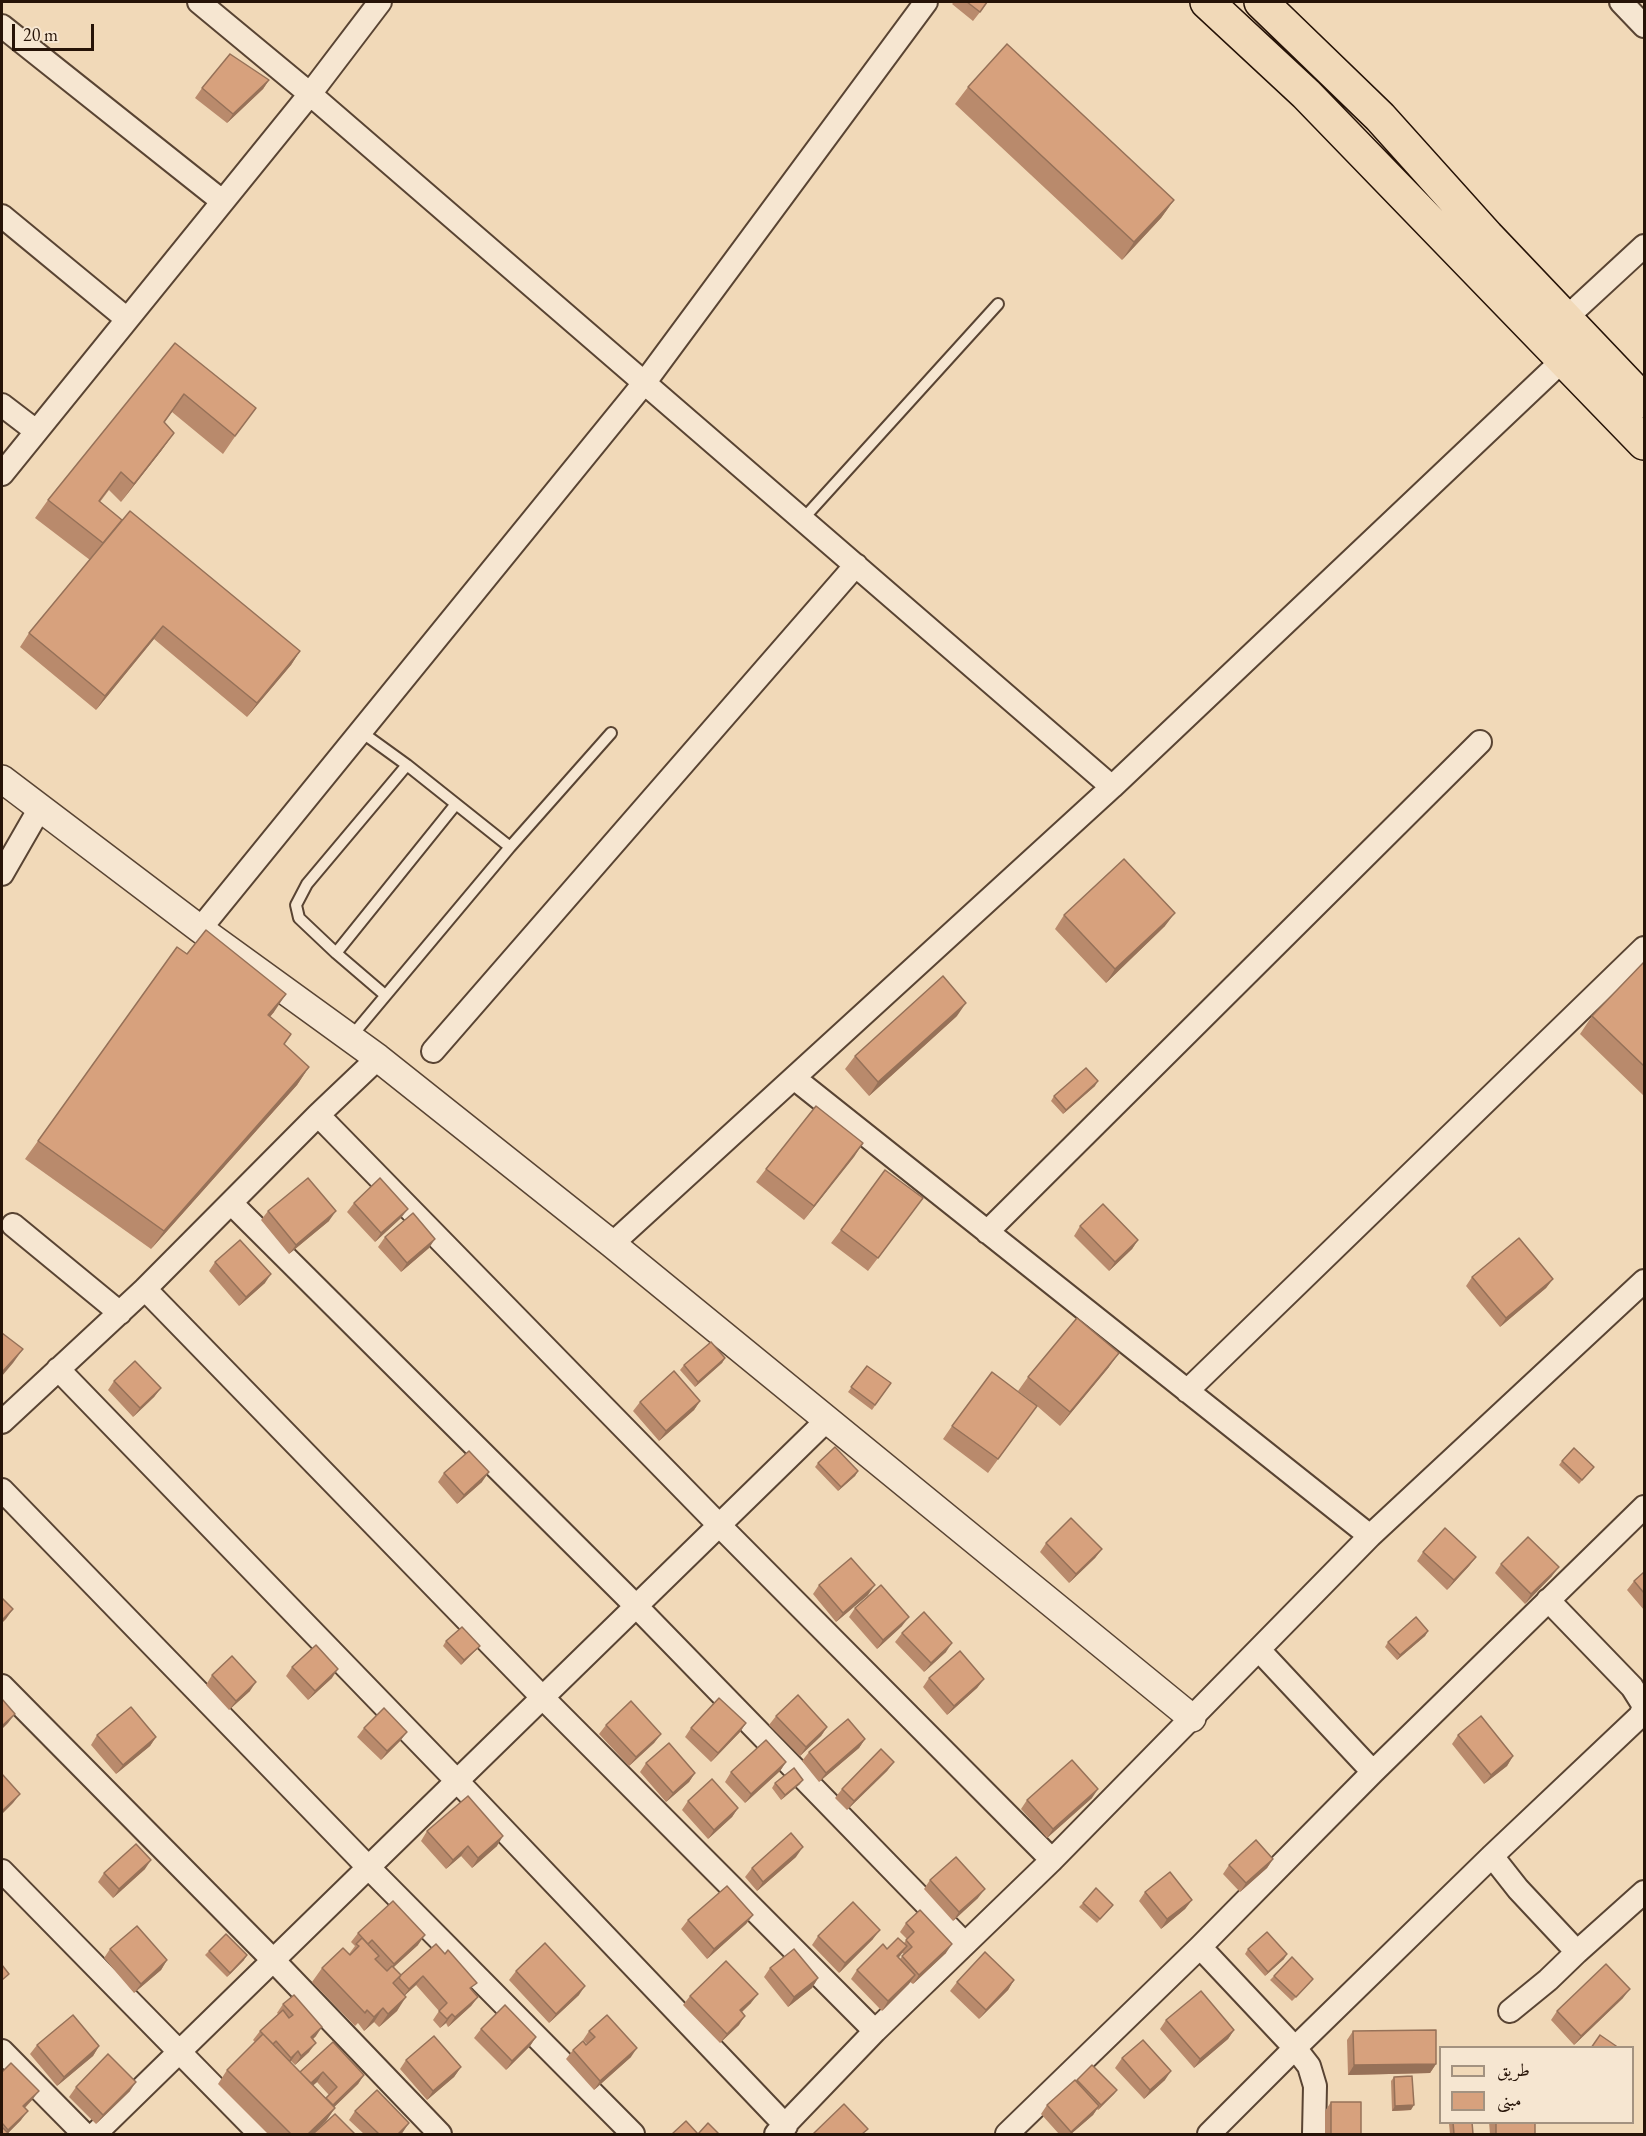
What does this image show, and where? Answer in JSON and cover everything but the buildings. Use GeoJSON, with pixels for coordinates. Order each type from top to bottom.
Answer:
{"type":"FeatureCollection","features":[{"type":"Feature","properties":{"kind":"main road"},"geometry":{"type":"LineString","coordinates":[[1208,2],[1306,94],[1644,443]]}},
{"type":"Feature","properties":{"kind":"main road"},"geometry":{"type":"LineString","coordinates":[[1261,2],[1380,117],[1565,319],[1644,401]]}},
{"type":"Feature","properties":{"kind":"street"},"geometry":{"type":"LineString","coordinates":[[200,2],[645,382],[1112,787]]}},
{"type":"Feature","properties":{"kind":"street"},"geometry":{"type":"LineString","coordinates":[[2,474],[310,94],[380,2]]}},
{"type":"Feature","properties":{"kind":"street"},"geometry":{"type":"LineString","coordinates":[[200,929],[645,382],[926,2]]}},
{"type":"Feature","properties":{"kind":"street"},"geometry":{"type":"LineString","coordinates":[[1621,2],[1644,26]]}},
{"type":"Feature","properties":{"kind":"street"},"geometry":{"type":"LineString","coordinates":[[2,26],[222,201]]}},
{"type":"Feature","properties":{"kind":"street"},"geometry":{"type":"LineString","coordinates":[[2,216],[127,319]]}},
{"type":"Feature","properties":{"kind":"street"},"geometry":{"type":"LineString","coordinates":[[1565,319],[1644,246]]}},
{"type":"Feature","properties":{"kind":"street"},"geometry":{"type":"LineString","coordinates":[[612,1244],[1112,787],[1563,360]]}},
{"type":"Feature","properties":{"kind":"street"},"geometry":{"type":"LineString","coordinates":[[2,405],[36,431]]}},
{"type":"Feature","properties":{"kind":"street"},"geometry":{"type":"LineString","coordinates":[[433,1051],[856,565]]}},
{"type":"Feature","properties":{"kind":"street"},"geometry":{"type":"LineString","coordinates":[[987,1232],[1480,742]]}},
{"type":"Feature","properties":{"kind":"street"},"geometry":{"type":"LineString","coordinates":[[2,779],[200,929],[378,1058],[612,1244],[1192,1718]]}},
{"type":"Feature","properties":{"kind":"street"},"geometry":{"type":"LineString","coordinates":[[2,874],[40,808]]}},
{"type":"Feature","properties":{"kind":"street"},"geometry":{"type":"LineString","coordinates":[[1187,1391],[1644,948]]}},
{"type":"Feature","properties":{"kind":"street"},"geometry":{"type":"LineString","coordinates":[[2,1422],[145,1289],[378,1058]]}},
{"type":"Feature","properties":{"kind":"street"},"geometry":{"type":"LineString","coordinates":[[794,1078],[1370,1536]]}},
{"type":"Feature","properties":{"kind":"street"},"geometry":{"type":"LineString","coordinates":[[318,1115],[718,1526],[1052,1860]]}},
{"type":"Feature","properties":{"kind":"street"},"geometry":{"type":"LineString","coordinates":[[231,1203],[636,1606],[965,1944]]}},
{"type":"Feature","properties":{"kind":"street"},"geometry":{"type":"LineString","coordinates":[[14,1225],[120,1312]]}},
{"type":"Feature","properties":{"kind":"street"},"geometry":{"type":"LineString","coordinates":[[58,1369],[457,1781],[781,2130],[875,2031],[1052,1860],[1370,1536],[1644,1281]]}},
{"type":"Feature","properties":{"kind":"street"},"geometry":{"type":"LineString","coordinates":[[145,1289],[542,1697],[875,2031]]}},
{"type":"Feature","properties":{"kind":"street"},"geometry":{"type":"LineString","coordinates":[[95,2134],[827,1420]]}},
{"type":"Feature","properties":{"kind":"street"},"geometry":{"type":"LineString","coordinates":[[2,1490],[368,1867],[633,2134]]}},
{"type":"Feature","properties":{"kind":"street"},"geometry":{"type":"LineString","coordinates":[[1007,2134],[1200,1947],[1373,1772],[1644,1507]]}},
{"type":"Feature","properties":{"kind":"street"},"geometry":{"type":"LineString","coordinates":[[1209,2134],[1492,1856],[1641,1716],[1644,1707],[1632,1687],[1548,1600]]}},
{"type":"Feature","properties":{"kind":"street"},"geometry":{"type":"LineString","coordinates":[[1259,1650],[1373,1772]]}},
{"type":"Feature","properties":{"kind":"street"},"geometry":{"type":"LineString","coordinates":[[2,1686],[273,1960],[440,2134]]}},
{"type":"Feature","properties":{"kind":"street"},"geometry":{"type":"LineString","coordinates":[[1492,1856],[1518,1889],[1577,1952]]}},
{"type":"Feature","properties":{"kind":"street"},"geometry":{"type":"LineString","coordinates":[[2,1871],[260,2134]]}},
{"type":"Feature","properties":{"kind":"street"},"geometry":{"type":"LineString","coordinates":[[1510,2011],[1548,1980],[1644,1892]]}},
{"type":"Feature","properties":{"kind":"street"},"geometry":{"type":"LineString","coordinates":[[1200,1947],[1309,2066],[1316,2086],[1314,2134]]}},
{"type":"Feature","properties":{"kind":"street"},"geometry":{"type":"LineString","coordinates":[[2,2052],[84,2134]]}},
{"type":"Feature","properties":{"kind":"lane"},"geometry":{"type":"LineString","coordinates":[[803,519],[998,304]]}},
{"type":"Feature","properties":{"kind":"lane"},"geometry":{"type":"LineString","coordinates":[[360,731],[407,765],[510,847]]}},
{"type":"Feature","properties":{"kind":"lane"},"geometry":{"type":"LineString","coordinates":[[350,1038],[510,847],[611,733]]}},
{"type":"Feature","properties":{"kind":"lane"},"geometry":{"type":"LineString","coordinates":[[385,995],[336,954],[299,918],[296,905],[307,884],[407,765]]}},
{"type":"Feature","properties":{"kind":"lane"},"geometry":{"type":"LineString","coordinates":[[336,954],[456,804]]}}]}
